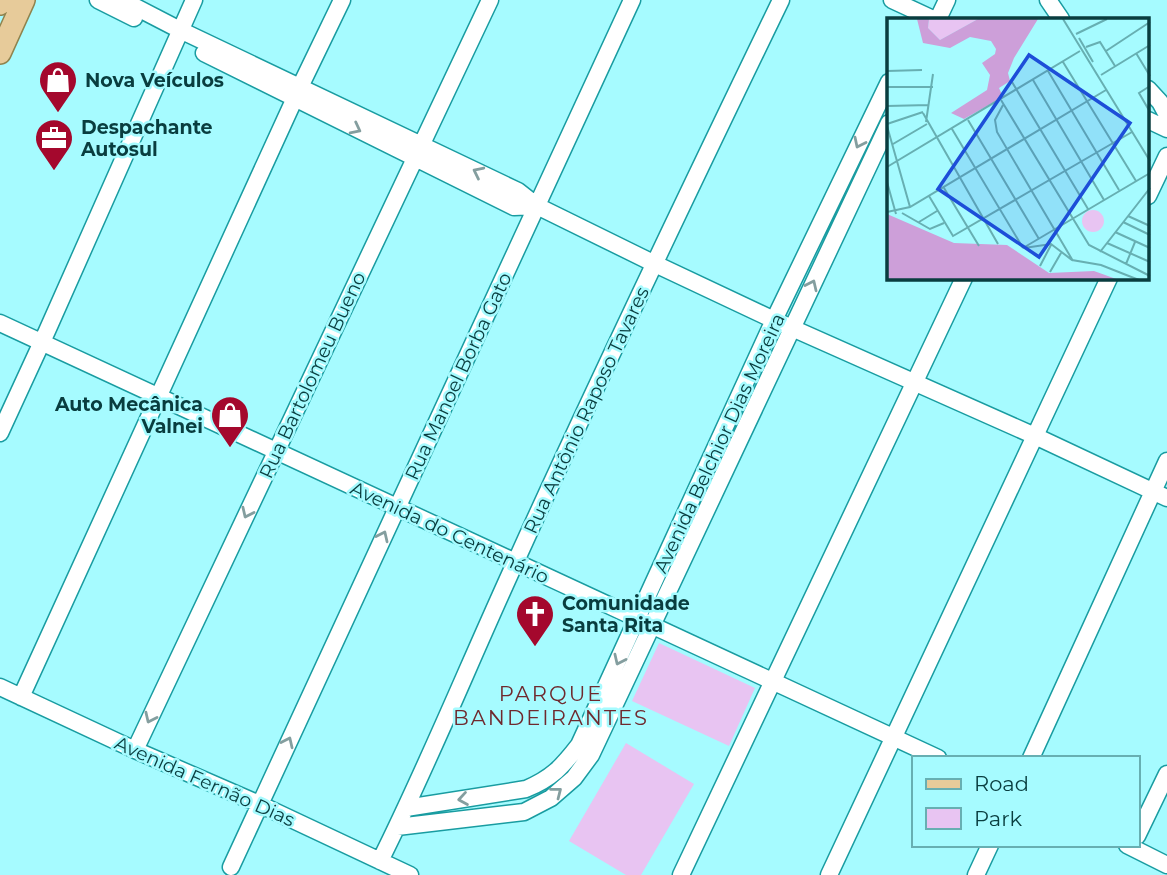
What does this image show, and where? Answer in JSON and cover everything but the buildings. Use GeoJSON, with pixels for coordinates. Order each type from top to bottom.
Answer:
{"type":"FeatureCollection","features":[{"type":"Feature","properties":{"kind":"main road"},"geometry":{"type":"LineString","coordinates":[[0,53],[24,0]]}},
{"type":"Feature","properties":{"kind":"street"},"geometry":{"type":"LineString","coordinates":[[98,0],[178,35],[418,152],[518,191],[537,206],[774,320],[1035,436],[1160,495]]}},
{"type":"Feature","properties":{"kind":"street"},"geometry":{"type":"LineString","coordinates":[[122,0],[178,35]]}},
{"type":"Feature","properties":{"kind":"street"},"geometry":{"type":"LineString","coordinates":[[0,433],[194,0]]}},
{"type":"Feature","properties":{"kind":"street"},"geometry":{"type":"LineString","coordinates":[[22,697],[342,0]]}},
{"type":"Feature","properties":{"kind":"street","name":"Rua Bartolomeu Bueno"},"geometry":{"type":"LineString","coordinates":[[135,750],[490,0]]}},
{"type":"Feature","properties":{"kind":"street","name":"Rua Manoel Borba Gato"},"geometry":{"type":"LineString","coordinates":[[231,867],[632,0]]}},
{"type":"Feature","properties":{"kind":"street","name":"Rua Antônio Raposo Tavares"},"geometry":{"type":"LineString","coordinates":[[380,861],[653,263],[781,0]]}},
{"type":"Feature","properties":{"kind":"street"},"geometry":{"type":"LineString","coordinates":[[892,0],[928,14],[947,0]]}},
{"type":"Feature","properties":{"kind":"street"},"geometry":{"type":"LineString","coordinates":[[1048,0],[1060,18]]}},
{"type":"Feature","properties":{"kind":"street","name":"Avenida Belchior Dias Moreira"},"geometry":{"type":"LineString","coordinates":[[397,827],[524,812],[551,798],[574,778],[591,755],[774,320],[887,86]]}},
{"type":"Feature","properties":{"kind":"street"},"geometry":{"type":"LineString","coordinates":[[1150,91],[1167,115]]}},
{"type":"Feature","properties":{"kind":"street"},"geometry":{"type":"LineString","coordinates":[[1150,121],[1167,129]]}},
{"type":"Feature","properties":{"kind":"street","name":"Avenida Belchior Dias Moreira"},"geometry":{"type":"LineString","coordinates":[[406,808],[526,789],[544,781],[562,767],[579,745],[645,622],[792,328],[887,127]]}},
{"type":"Feature","properties":{"kind":"street"},"geometry":{"type":"LineString","coordinates":[[1150,193],[1167,156]]}},
{"type":"Feature","properties":{"kind":"street"},"geometry":{"type":"LineString","coordinates":[[681,875],[963,280]]}},
{"type":"Feature","properties":{"kind":"street"},"geometry":{"type":"LineString","coordinates":[[830,875],[1108,280]]}},
{"type":"Feature","properties":{"kind":"street","name":"Avenida do Centenário"},"geometry":{"type":"LineString","coordinates":[[0,323],[934,756]]}},
{"type":"Feature","properties":{"kind":"street"},"geometry":{"type":"LineString","coordinates":[[1032,756],[1160,495],[1167,461]]}},
{"type":"Feature","properties":{"kind":"street","name":"Avenida Fernão Dias"},"geometry":{"type":"LineString","coordinates":[[0,687],[410,875]]}},
{"type":"Feature","properties":{"kind":"street"},"geometry":{"type":"LineString","coordinates":[[1139,829],[1167,774]]}},
{"type":"Feature","properties":{"kind":"street"},"geometry":{"type":"LineString","coordinates":[[976,875],[989,847]]}},
{"type":"Feature","properties":{"kind":"street"},"geometry":{"type":"LineString","coordinates":[[1138,847],[1167,865]]}},
{"type":"Feature","properties":{"kind":"green space"},"geometry":{"type":"Polygon","coordinates":[[[659,643],[755,688],[729,746],[632,701],[659,643]]]}},
{"type":"Feature","properties":{"kind":"green space"},"geometry":{"type":"Polygon","coordinates":[[[626,743],[694,784],[641,875],[626,875],[569,841],[626,743]]]}},
{"type":"Feature","properties":{"kind":"place","name":"Nova Veículos"},"geometry":{"type":"Point","coordinates":[58,114]}},
{"type":"Feature","properties":{"kind":"place","name":"Despachante Autosul"},"geometry":{"type":"Point","coordinates":[54,172]}},
{"type":"Feature","properties":{"kind":"place","name":"Auto Mecânica Valnei"},"geometry":{"type":"Point","coordinates":[230,449]}},
{"type":"Feature","properties":{"kind":"place","name":"Comunidade Santa Rita"},"geometry":{"type":"Point","coordinates":[535,648]}},
{"type":"Feature","properties":{"kind":"district","name":"PARQUE BANDEIRANTES"},"geometry":{"type":"Point","coordinates":[551,706]}}]}
